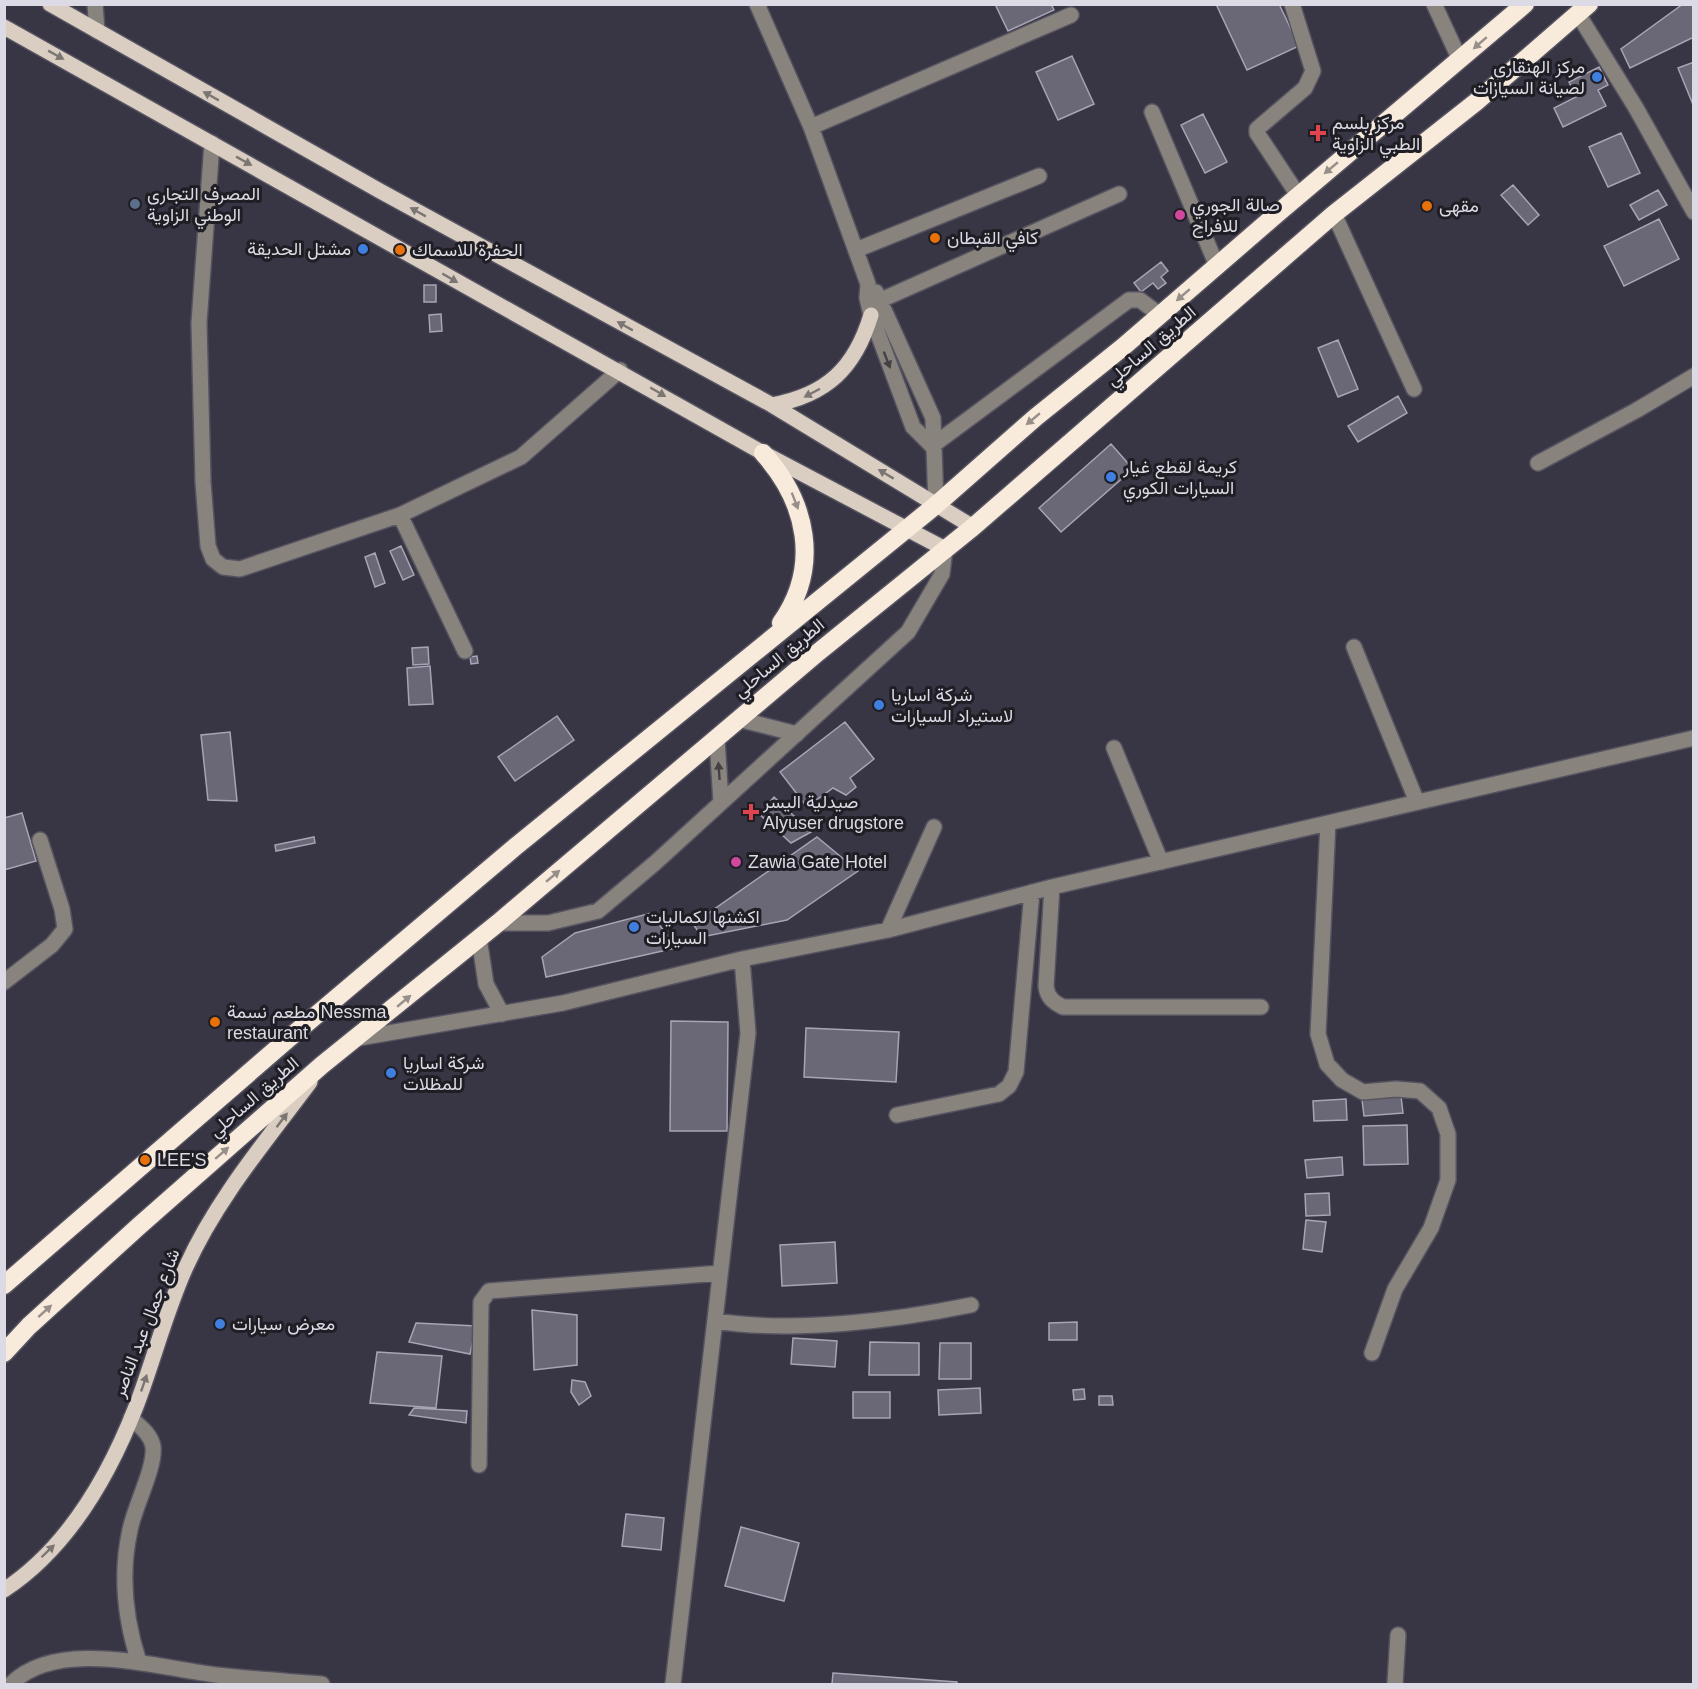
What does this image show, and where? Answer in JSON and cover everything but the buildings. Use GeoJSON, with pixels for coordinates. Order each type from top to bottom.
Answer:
{"type":"FeatureCollection","features":[{"type":"Feature","properties":{"kind":"highway","name":"الطريق الساحلي"},"geometry":{"type":"LineString","coordinates":[[5,1284],[288,1039],[774,634],[850,575],[904,528],[936,505],[1036,417],[1160,315],[1525,4]]}},
{"type":"Feature","properties":{"kind":"highway","name":"الطريق الساحلي"},"geometry":{"type":"LineString","coordinates":[[4,1353],[29,1326],[139,1226],[322,1065],[359,1038],[738,719],[973,527],[1334,214],[1476,102],[1583,9]]}},
{"type":"Feature","properties":{"kind":"highway"},"geometry":{"type":"LineString","coordinates":[[763,453],[780,471],[792,493],[801,517],[805,542],[804,566],[798,591],[788,614],[774,634]]}},
{"type":"Feature","properties":{"kind":"main road"},"geometry":{"type":"LineString","coordinates":[[50,4],[390,196],[772,405],[973,527]]}},
{"type":"Feature","properties":{"kind":"main road"},"geometry":{"type":"LineString","coordinates":[[4,27],[620,370],[763,453],[945,549]]}},
{"type":"Feature","properties":{"kind":"main road"},"geometry":{"type":"LineString","coordinates":[[772,405],[811,394],[828,384],[855,353],[871,315]]}},
{"type":"Feature","properties":{"kind":"main road","name":"شارع جمال عبد الناصر"},"geometry":{"type":"LineString","coordinates":[[4,1590],[59,1541],[95,1491],[131,1418],[185,1268],[199,1240],[255,1156],[322,1065]]}},
{"type":"Feature","properties":{"kind":"street"},"geometry":{"type":"LineString","coordinates":[[95,4],[97,31]]}},
{"type":"Feature","properties":{"kind":"street"},"geometry":{"type":"LineString","coordinates":[[757,4],[811,127],[868,284],[881,300],[933,418],[932,446],[936,466],[936,505]]}},
{"type":"Feature","properties":{"kind":"street"},"geometry":{"type":"LineString","coordinates":[[1292,4],[1313,71],[1305,88],[1258,125],[1257,133],[1299,195]]}},
{"type":"Feature","properties":{"kind":"street"},"geometry":{"type":"LineString","coordinates":[[1434,4],[1460,60]]}},
{"type":"Feature","properties":{"kind":"street"},"geometry":{"type":"LineString","coordinates":[[1583,9],[1694,212]]}},
{"type":"Feature","properties":{"kind":"street"},"geometry":{"type":"LineString","coordinates":[[811,127],[1071,15]]}},
{"type":"Feature","properties":{"kind":"street"},"geometry":{"type":"LineString","coordinates":[[1152,112],[1217,266]]}},
{"type":"Feature","properties":{"kind":"street"},"geometry":{"type":"LineString","coordinates":[[212,143],[199,323],[203,482],[208,546],[213,559],[223,567],[240,569],[400,515],[521,457],[620,370]]}},
{"type":"Feature","properties":{"kind":"street"},"geometry":{"type":"LineString","coordinates":[[856,250],[1039,176]]}},
{"type":"Feature","properties":{"kind":"street"},"geometry":{"type":"LineString","coordinates":[[881,300],[1119,194]]}},
{"type":"Feature","properties":{"kind":"street"},"geometry":{"type":"LineString","coordinates":[[1334,214],[1413,389]]}},
{"type":"Feature","properties":{"kind":"street"},"geometry":{"type":"LineString","coordinates":[[868,284],[867,298],[871,315],[913,427],[932,446]]}},
{"type":"Feature","properties":{"kind":"street"},"geometry":{"type":"LineString","coordinates":[[932,446],[1129,300],[1140,300],[1160,315]]}},
{"type":"Feature","properties":{"kind":"street"},"geometry":{"type":"LineString","coordinates":[[1538,463],[1637,410],[1694,376]]}},
{"type":"Feature","properties":{"kind":"street"},"geometry":{"type":"LineString","coordinates":[[400,515],[465,651]]}},
{"type":"Feature","properties":{"kind":"street"},"geometry":{"type":"LineString","coordinates":[[498,923],[548,923],[598,910],[721,803],[908,632],[942,574],[945,549]]}},
{"type":"Feature","properties":{"kind":"street"},"geometry":{"type":"LineString","coordinates":[[1354,647],[1417,802]]}},
{"type":"Feature","properties":{"kind":"street"},"geometry":{"type":"LineString","coordinates":[[738,719],[797,734]]}},
{"type":"Feature","properties":{"kind":"street"},"geometry":{"type":"LineString","coordinates":[[359,1038],[563,1003],[742,959],[888,930],[1161,861],[1694,738]]}},
{"type":"Feature","properties":{"kind":"street"},"geometry":{"type":"LineString","coordinates":[[717,739],[721,803]]}},
{"type":"Feature","properties":{"kind":"street"},"geometry":{"type":"LineString","coordinates":[[1114,748],[1161,861]]}},
{"type":"Feature","properties":{"kind":"street"},"geometry":{"type":"LineString","coordinates":[[1328,823],[1318,1034],[1327,1064],[1342,1080],[1363,1092],[1396,1089],[1420,1091],[1439,1108],[1448,1134],[1448,1180],[1442,1199],[1431,1228],[1395,1289],[1372,1353]]}},
{"type":"Feature","properties":{"kind":"street"},"geometry":{"type":"LineString","coordinates":[[888,930],[934,827]]}},
{"type":"Feature","properties":{"kind":"street"},"geometry":{"type":"LineString","coordinates":[[4,982],[52,945],[65,929],[65,919],[40,840]]}},
{"type":"Feature","properties":{"kind":"street"},"geometry":{"type":"LineString","coordinates":[[1052,887],[1046,986],[1047,992],[1055,1003],[1063,1007],[1261,1007]]}},
{"type":"Feature","properties":{"kind":"street"},"geometry":{"type":"LineString","coordinates":[[897,1115],[999,1094],[1010,1086],[1016,1072],[1032,892]]}},
{"type":"Feature","properties":{"kind":"street"},"geometry":{"type":"LineString","coordinates":[[479,938],[486,984],[502,1014]]}},
{"type":"Feature","properties":{"kind":"street"},"geometry":{"type":"LineString","coordinates":[[674,1684],[748,1033],[742,959]]}},
{"type":"Feature","properties":{"kind":"street"},"geometry":{"type":"LineString","coordinates":[[479,1466],[481,1302],[489,1291],[720,1273]]}},
{"type":"Feature","properties":{"kind":"street"},"geometry":{"type":"LineString","coordinates":[[714,1321],[753,1327],[820,1324],[940,1312],[971,1305]]}},
{"type":"Feature","properties":{"kind":"street"},"geometry":{"type":"LineString","coordinates":[[131,1418],[150,1436],[153,1449],[151,1466],[129,1532],[124,1584],[127,1626],[139,1662]]}},
{"type":"Feature","properties":{"kind":"street"},"geometry":{"type":"LineString","coordinates":[[1395,1684],[1398,1635]]}},
{"type":"Feature","properties":{"kind":"street"},"geometry":{"type":"LineString","coordinates":[[11,1684],[21,1674],[60,1662],[100,1658],[214,1675],[322,1684]]}},
{"type":"Feature","properties":{"kind":"place","name":"مركز الهنقاري لصيانة السيارات"},"geometry":{"type":"Point","coordinates":[1597,77]}},
{"type":"Feature","properties":{"kind":"place","name":"مركز بلسم الطبي الزاوية"},"geometry":{"type":"Point","coordinates":[1318,133]}},
{"type":"Feature","properties":{"kind":"place","name":"المصرف التجاري الوطني الزاوية"},"geometry":{"type":"Point","coordinates":[135,204]}},
{"type":"Feature","properties":{"kind":"place","name":"مقهى"},"geometry":{"type":"Point","coordinates":[1427,206]}},
{"type":"Feature","properties":{"kind":"place","name":"صالة الجوري للافراح"},"geometry":{"type":"Point","coordinates":[1180,215]}},
{"type":"Feature","properties":{"kind":"place","name":"كافي القبطان"},"geometry":{"type":"Point","coordinates":[935,238]}},
{"type":"Feature","properties":{"kind":"place","name":"مشتل الحديقة"},"geometry":{"type":"Point","coordinates":[363,249]}},
{"type":"Feature","properties":{"kind":"place","name":"الحفرة للاسماك"},"geometry":{"type":"Point","coordinates":[400,250]}},
{"type":"Feature","properties":{"kind":"place","name":"كريمة لقطع غيار السيارات الكوري"},"geometry":{"type":"Point","coordinates":[1111,477]}},
{"type":"Feature","properties":{"kind":"place","name":"شركة اساريا لاستيراد السيارات"},"geometry":{"type":"Point","coordinates":[879,705]}},
{"type":"Feature","properties":{"kind":"place","name":"صيدلية اليسر Alyuser drugstore"},"geometry":{"type":"Point","coordinates":[751,812]}},
{"type":"Feature","properties":{"kind":"place","name":"Zawia Gate Hotel"},"geometry":{"type":"Point","coordinates":[736,862]}},
{"type":"Feature","properties":{"kind":"place","name":"اكشنها لكماليات السيارات"},"geometry":{"type":"Point","coordinates":[634,927]}},
{"type":"Feature","properties":{"kind":"place","name":"مطعم نسمة Nessma restaurant"},"geometry":{"type":"Point","coordinates":[215,1022]}},
{"type":"Feature","properties":{"kind":"place","name":"شركة اساريا للمظلات"},"geometry":{"type":"Point","coordinates":[391,1073]}},
{"type":"Feature","properties":{"kind":"place","name":"LEE'S"},"geometry":{"type":"Point","coordinates":[145,1160]}},
{"type":"Feature","properties":{"kind":"place","name":"معرض سيارات"},"geometry":{"type":"Point","coordinates":[220,1324]}}]}
